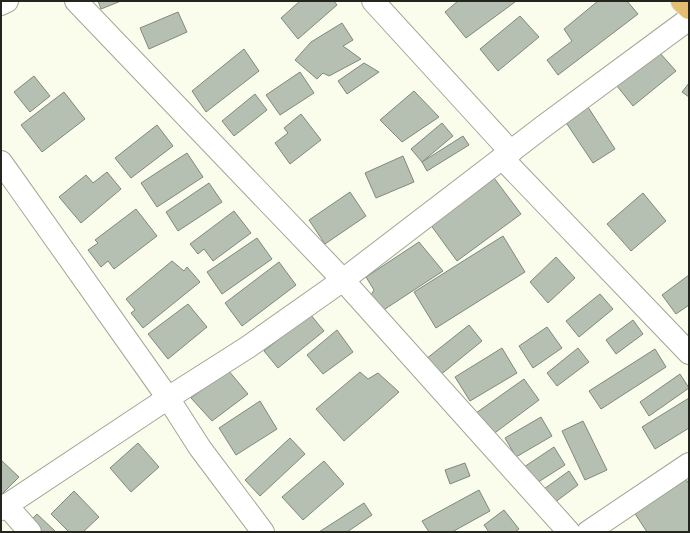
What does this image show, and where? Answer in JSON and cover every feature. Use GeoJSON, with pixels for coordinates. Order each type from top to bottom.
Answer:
{"type":"FeatureCollection","features":[{"type":"Feature","properties":{"kind":"highway"},"geometry":{"type":"LineString","coordinates":[[682,1],[689,8]]}},
{"type":"Feature","properties":{"kind":"street"},"geometry":{"type":"LineString","coordinates":[[1,4],[7,1]]}},
{"type":"Feature","properties":{"kind":"street"},"geometry":{"type":"LineString","coordinates":[[76,1],[343,280],[569,532]]}},
{"type":"Feature","properties":{"kind":"street"},"geometry":{"type":"LineString","coordinates":[[372,1],[506,155],[689,353]]}},
{"type":"Feature","properties":{"kind":"street"},"geometry":{"type":"LineString","coordinates":[[30,532],[4,507],[168,398],[248,347],[343,280],[506,155],[689,19]]}},
{"type":"Feature","properties":{"kind":"street"},"geometry":{"type":"LineString","coordinates":[[1,162],[168,398],[200,448],[263,532]]}},
{"type":"Feature","properties":{"kind":"street"},"geometry":{"type":"LineString","coordinates":[[588,532],[689,464]]}},
{"type":"Feature","properties":{"kind":"building"},"geometry":{"type":"Polygon","coordinates":[[[98,1],[121,1],[101,9],[98,1]]]}},
{"type":"Feature","properties":{"kind":"building"},"geometry":{"type":"Polygon","coordinates":[[[300,1],[334,1],[337,5],[298,39],[281,18],[300,1]]]}},
{"type":"Feature","properties":{"kind":"building"},"geometry":{"type":"Polygon","coordinates":[[[458,1],[515,2],[466,38],[445,12],[458,1]]]}},
{"type":"Feature","properties":{"kind":"building"},"geometry":{"type":"Polygon","coordinates":[[[598,1],[627,1],[638,14],[558,75],[547,60],[572,41],[564,29],[598,1]]]}},
{"type":"Feature","properties":{"kind":"building"},"geometry":{"type":"Polygon","coordinates":[[[178,12],[187,32],[149,49],[140,28],[178,12]]]}},
{"type":"Feature","properties":{"kind":"building"},"geometry":{"type":"Polygon","coordinates":[[[520,16],[539,37],[498,71],[480,49],[520,16]]]}},
{"type":"Feature","properties":{"kind":"building"},"geometry":{"type":"Polygon","coordinates":[[[342,23],[353,40],[343,46],[361,59],[329,76],[323,73],[317,79],[295,60],[311,42],[342,23]]]}},
{"type":"Feature","properties":{"kind":"building"},"geometry":{"type":"Polygon","coordinates":[[[244,49],[259,71],[206,112],[192,91],[244,49]]]}},
{"type":"Feature","properties":{"kind":"building"},"geometry":{"type":"Polygon","coordinates":[[[659,52],[676,71],[633,106],[617,86],[659,52]]]}},
{"type":"Feature","properties":{"kind":"building"},"geometry":{"type":"Polygon","coordinates":[[[364,63],[379,72],[347,94],[338,81],[364,63]]]}},
{"type":"Feature","properties":{"kind":"building"},"geometry":{"type":"Polygon","coordinates":[[[300,72],[314,93],[280,115],[266,95],[300,72]]]}},
{"type":"Feature","properties":{"kind":"building"},"geometry":{"type":"Polygon","coordinates":[[[34,76],[50,96],[30,112],[14,92],[34,76]]]}},
{"type":"Feature","properties":{"kind":"building"},"geometry":{"type":"Polygon","coordinates":[[[689,83],[689,97],[682,92],[689,83]]]}},
{"type":"Feature","properties":{"kind":"building"},"geometry":{"type":"Polygon","coordinates":[[[414,91],[439,117],[402,142],[380,120],[414,91]]]}},
{"type":"Feature","properties":{"kind":"building"},"geometry":{"type":"Polygon","coordinates":[[[64,92],[85,119],[42,152],[21,125],[64,92]]]}},
{"type":"Feature","properties":{"kind":"building"},"geometry":{"type":"Polygon","coordinates":[[[255,94],[267,110],[234,136],[222,121],[255,94]]]}},
{"type":"Feature","properties":{"kind":"building"},"geometry":{"type":"Polygon","coordinates":[[[588,107],[615,149],[593,163],[565,121],[588,107]]]}},
{"type":"Feature","properties":{"kind":"building"},"geometry":{"type":"Polygon","coordinates":[[[301,114],[321,140],[290,164],[275,143],[288,133],[284,128],[301,114]]]}},
{"type":"Feature","properties":{"kind":"building"},"geometry":{"type":"Polygon","coordinates":[[[442,123],[453,136],[422,162],[411,149],[442,123]]]}},
{"type":"Feature","properties":{"kind":"building"},"geometry":{"type":"Polygon","coordinates":[[[157,125],[173,146],[131,178],[115,158],[157,125]]]}},
{"type":"Feature","properties":{"kind":"building"},"geometry":{"type":"Polygon","coordinates":[[[463,136],[469,145],[427,171],[422,162],[463,136]]]}},
{"type":"Feature","properties":{"kind":"building"},"geometry":{"type":"Polygon","coordinates":[[[187,153],[203,177],[157,207],[141,183],[187,153]]]}},
{"type":"Feature","properties":{"kind":"building"},"geometry":{"type":"Polygon","coordinates":[[[403,156],[414,182],[376,198],[365,173],[403,156]]]}},
{"type":"Feature","properties":{"kind":"building"},"geometry":{"type":"Polygon","coordinates":[[[107,172],[121,189],[81,223],[59,197],[86,175],[93,183],[107,172]]]}},
{"type":"Feature","properties":{"kind":"building"},"geometry":{"type":"Polygon","coordinates":[[[494,178],[521,214],[457,261],[430,224],[494,178]]]}},
{"type":"Feature","properties":{"kind":"building"},"geometry":{"type":"Polygon","coordinates":[[[209,183],[222,202],[178,231],[166,212],[209,183]]]}},
{"type":"Feature","properties":{"kind":"building"},"geometry":{"type":"Polygon","coordinates":[[[350,192],[366,216],[325,244],[309,220],[350,192]]]}},
{"type":"Feature","properties":{"kind":"building"},"geometry":{"type":"Polygon","coordinates":[[[643,193],[666,221],[631,251],[607,224],[643,193]]]}},
{"type":"Feature","properties":{"kind":"building"},"geometry":{"type":"Polygon","coordinates":[[[136,209],[157,236],[114,269],[108,261],[101,267],[88,250],[98,243],[95,240],[136,209]]]}},
{"type":"Feature","properties":{"kind":"building"},"geometry":{"type":"Polygon","coordinates":[[[234,211],[251,233],[213,261],[204,249],[198,254],[190,244],[234,211]]]}},
{"type":"Feature","properties":{"kind":"building"},"geometry":{"type":"Polygon","coordinates":[[[503,236],[525,272],[436,328],[414,292],[503,236]]]}},
{"type":"Feature","properties":{"kind":"building"},"geometry":{"type":"Polygon","coordinates":[[[257,238],[272,259],[222,294],[207,272],[257,238]]]}},
{"type":"Feature","properties":{"kind":"building"},"geometry":{"type":"Polygon","coordinates":[[[419,242],[443,271],[382,311],[371,295],[374,290],[366,277],[419,242]]]}},
{"type":"Feature","properties":{"kind":"building"},"geometry":{"type":"Polygon","coordinates":[[[556,257],[575,278],[548,303],[530,282],[556,257]]]}},
{"type":"Feature","properties":{"kind":"building"},"geometry":{"type":"Polygon","coordinates":[[[172,261],[184,271],[187,267],[200,282],[143,328],[131,313],[135,310],[126,299],[172,261]]]}},
{"type":"Feature","properties":{"kind":"building"},"geometry":{"type":"Polygon","coordinates":[[[279,262],[296,285],[242,326],[225,303],[279,262]]]}},
{"type":"Feature","properties":{"kind":"building"},"geometry":{"type":"Polygon","coordinates":[[[689,275],[689,305],[676,314],[662,295],[689,275]]]}},
{"type":"Feature","properties":{"kind":"building"},"geometry":{"type":"Polygon","coordinates":[[[600,294],[613,309],[579,337],[566,321],[600,294]]]}},
{"type":"Feature","properties":{"kind":"building"},"geometry":{"type":"Polygon","coordinates":[[[188,304],[207,327],[168,359],[148,334],[188,304]]]}},
{"type":"Feature","properties":{"kind":"building"},"geometry":{"type":"Polygon","coordinates":[[[310,314],[324,331],[278,368],[264,351],[310,314]]]}},
{"type":"Feature","properties":{"kind":"building"},"geometry":{"type":"Polygon","coordinates":[[[633,320],[643,334],[616,354],[606,340],[633,320]]]}},
{"type":"Feature","properties":{"kind":"building"},"geometry":{"type":"Polygon","coordinates":[[[469,325],[482,341],[439,376],[426,359],[469,325]]]}},
{"type":"Feature","properties":{"kind":"building"},"geometry":{"type":"Polygon","coordinates":[[[547,327],[562,348],[533,368],[519,346],[547,327]]]}},
{"type":"Feature","properties":{"kind":"building"},"geometry":{"type":"Polygon","coordinates":[[[337,330],[353,352],[323,374],[307,355],[337,330]]]}},
{"type":"Feature","properties":{"kind":"building"},"geometry":{"type":"Polygon","coordinates":[[[502,348],[517,373],[470,401],[455,377],[502,348]]]}},
{"type":"Feature","properties":{"kind":"building"},"geometry":{"type":"Polygon","coordinates":[[[578,348],[589,362],[557,386],[547,373],[578,348]]]}},
{"type":"Feature","properties":{"kind":"building"},"geometry":{"type":"Polygon","coordinates":[[[655,349],[666,367],[601,409],[589,391],[655,349]]]}},
{"type":"Feature","properties":{"kind":"building"},"geometry":{"type":"Polygon","coordinates":[[[228,370],[248,394],[212,421],[191,398],[228,370]]]}},
{"type":"Feature","properties":{"kind":"building"},"geometry":{"type":"Polygon","coordinates":[[[360,372],[368,379],[378,373],[399,392],[344,441],[316,409],[360,372]]]}},
{"type":"Feature","properties":{"kind":"building"},"geometry":{"type":"Polygon","coordinates":[[[680,374],[689,388],[649,416],[640,402],[680,374]]]}},
{"type":"Feature","properties":{"kind":"building"},"geometry":{"type":"Polygon","coordinates":[[[524,379],[539,400],[492,435],[476,413],[524,379]]]}},
{"type":"Feature","properties":{"kind":"building"},"geometry":{"type":"Polygon","coordinates":[[[689,398],[689,428],[655,449],[642,427],[689,398]]]}},
{"type":"Feature","properties":{"kind":"building"},"geometry":{"type":"Polygon","coordinates":[[[260,401],[277,429],[236,455],[219,428],[260,401]]]}},
{"type":"Feature","properties":{"kind":"building"},"geometry":{"type":"Polygon","coordinates":[[[541,417],[552,436],[516,457],[505,438],[541,417]]]}},
{"type":"Feature","properties":{"kind":"building"},"geometry":{"type":"Polygon","coordinates":[[[583,421],[607,470],[585,480],[562,431],[583,421]]]}},
{"type":"Feature","properties":{"kind":"building"},"geometry":{"type":"Polygon","coordinates":[[[290,438],[305,454],[260,496],[245,480],[290,438]]]}},
{"type":"Feature","properties":{"kind":"building"},"geometry":{"type":"Polygon","coordinates":[[[138,443],[159,467],[131,492],[110,468],[138,443]]]}},
{"type":"Feature","properties":{"kind":"building"},"geometry":{"type":"Polygon","coordinates":[[[554,447],[565,465],[532,486],[521,469],[554,447]]]}},
{"type":"Feature","properties":{"kind":"building"},"geometry":{"type":"Polygon","coordinates":[[[1,460],[19,477],[1,495],[1,460]]]}},
{"type":"Feature","properties":{"kind":"building"},"geometry":{"type":"Polygon","coordinates":[[[324,461],[344,484],[303,520],[282,497],[324,461]]]}},
{"type":"Feature","properties":{"kind":"building"},"geometry":{"type":"Polygon","coordinates":[[[465,463],[470,476],[450,484],[445,470],[465,463]]]}},
{"type":"Feature","properties":{"kind":"building"},"geometry":{"type":"Polygon","coordinates":[[[569,471],[578,485],[554,503],[544,489],[569,471]]]}},
{"type":"Feature","properties":{"kind":"building"},"geometry":{"type":"Polygon","coordinates":[[[683,475],[689,484],[689,532],[647,532],[632,509],[683,475]]]}},
{"type":"Feature","properties":{"kind":"building"},"geometry":{"type":"Polygon","coordinates":[[[479,490],[490,511],[452,532],[429,532],[422,521],[479,490]]]}},
{"type":"Feature","properties":{"kind":"building"},"geometry":{"type":"Polygon","coordinates":[[[74,491],[99,517],[83,532],[69,532],[51,514],[74,491]]]}},
{"type":"Feature","properties":{"kind":"building"},"geometry":{"type":"Polygon","coordinates":[[[364,503],[372,515],[347,532],[319,532],[364,503]]]}},
{"type":"Feature","properties":{"kind":"building"},"geometry":{"type":"Polygon","coordinates":[[[504,510],[519,529],[515,532],[489,532],[484,525],[504,510]]]}},
{"type":"Feature","properties":{"kind":"building"},"geometry":{"type":"Polygon","coordinates":[[[37,514],[56,532],[32,532],[25,526],[37,514]]]}}]}
